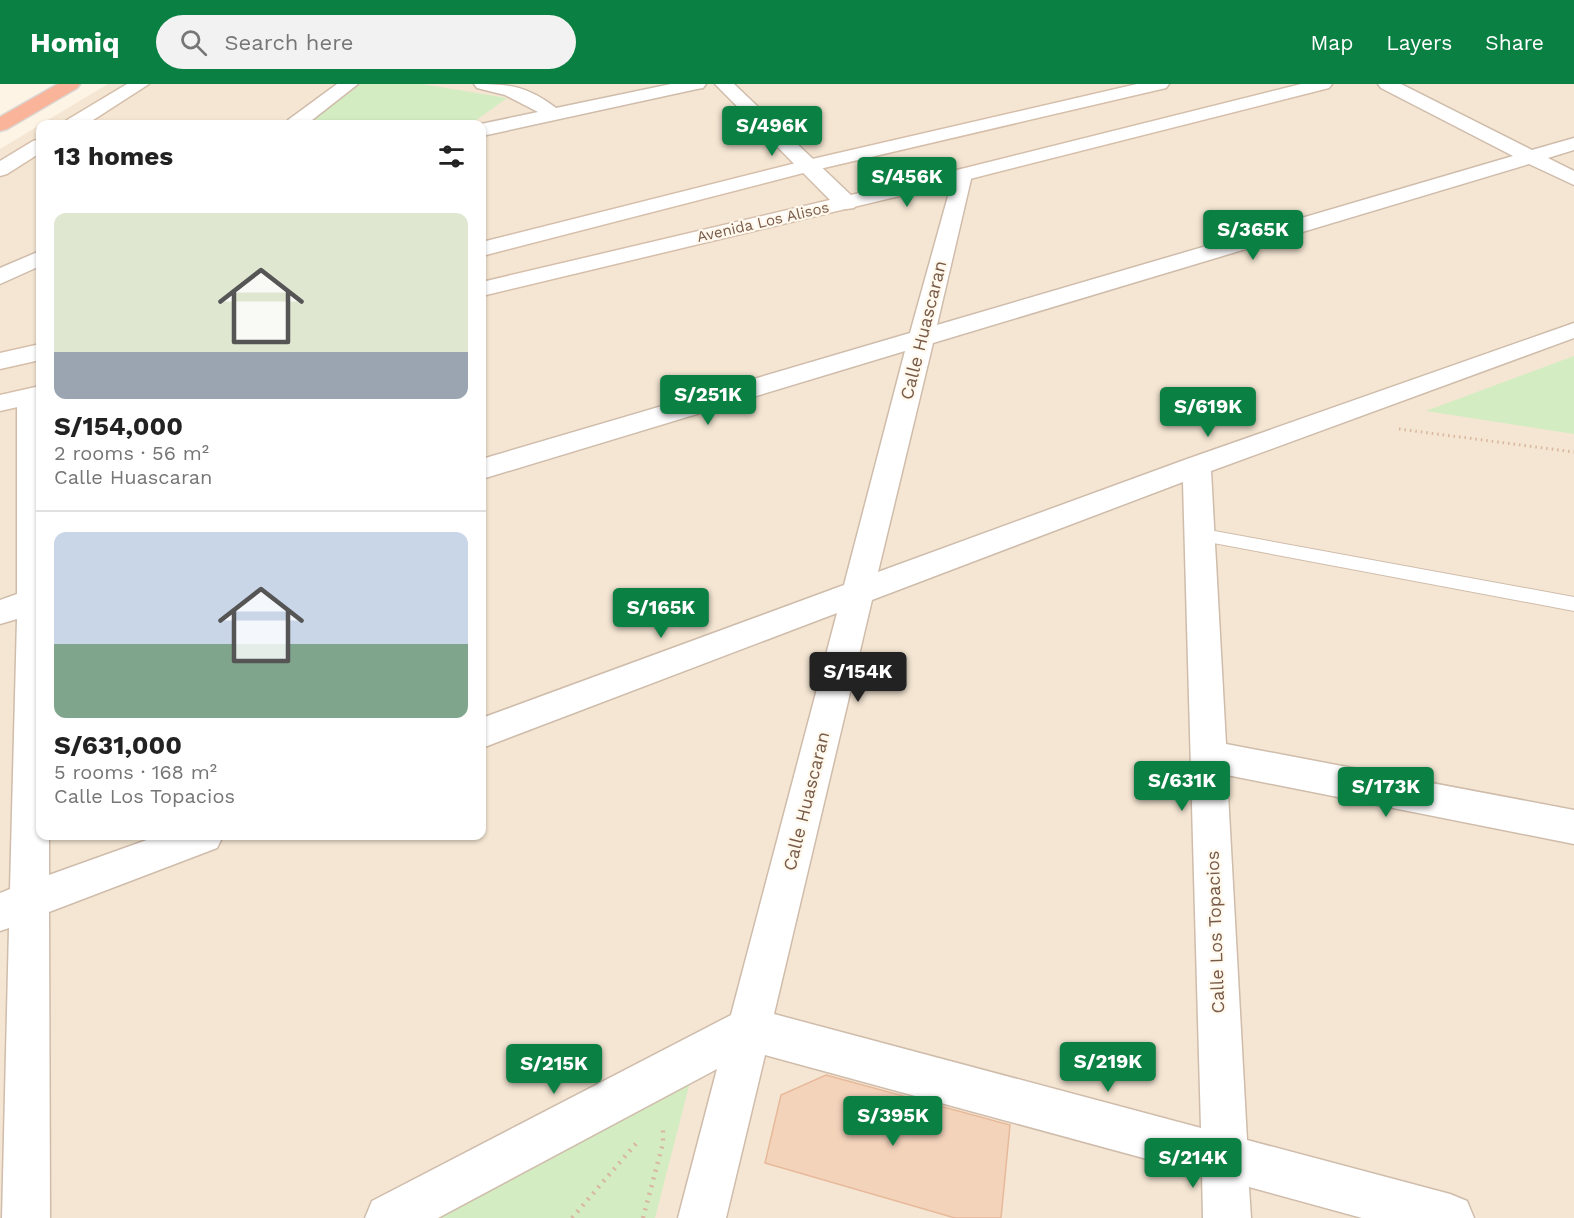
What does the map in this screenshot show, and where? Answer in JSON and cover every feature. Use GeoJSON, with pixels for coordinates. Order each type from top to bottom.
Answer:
{"type":"FeatureCollection","features":[{"type":"Feature","properties":{"kind":"highway"},"geometry":{"type":"LineString","coordinates":[[0,125],[71,84]]}},
{"type":"Feature","properties":{"kind":"street"},"geometry":{"type":"LineString","coordinates":[[81,120],[140,84]]}},
{"type":"Feature","properties":{"kind":"street"},"geometry":{"type":"LineString","coordinates":[[300,120],[349,84]]}},
{"type":"Feature","properties":{"kind":"street"},"geometry":{"type":"LineString","coordinates":[[483,84],[519,93],[537,101],[553,115]]}},
{"type":"Feature","properties":{"kind":"street"},"geometry":{"type":"LineString","coordinates":[[486,129],[697,84]]}},
{"type":"Feature","properties":{"kind":"street"},"geometry":{"type":"LineString","coordinates":[[724,84],[846,202]]}},
{"type":"Feature","properties":{"kind":"street"},"geometry":{"type":"LineString","coordinates":[[486,248],[808,166],[1160,84]]}},
{"type":"Feature","properties":{"kind":"street","name":"Avenida Los Alisos"},"geometry":{"type":"LineString","coordinates":[[486,288],[962,175],[1323,84]]}},
{"type":"Feature","properties":{"kind":"street"},"geometry":{"type":"LineString","coordinates":[[1387,84],[1574,179]]}},
{"type":"Feature","properties":{"kind":"street"},"geometry":{"type":"LineString","coordinates":[[486,468],[1574,144]]}},
{"type":"Feature","properties":{"kind":"street"},"geometry":{"type":"LineString","coordinates":[[0,170],[36,148]]}},
{"type":"Feature","properties":{"kind":"street","name":"Calle Huascaran"},"geometry":{"type":"LineString","coordinates":[[702,1218],[962,175]]}},
{"type":"Feature","properties":{"kind":"street"},"geometry":{"type":"LineString","coordinates":[[0,277],[36,260]]}},
{"type":"Feature","properties":{"kind":"street"},"geometry":{"type":"LineString","coordinates":[[486,731],[1197,466],[1574,330]]}},
{"type":"Feature","properties":{"kind":"street"},"geometry":{"type":"LineString","coordinates":[[0,361],[36,353]]}},
{"type":"Feature","properties":{"kind":"street"},"geometry":{"type":"LineString","coordinates":[[24,398],[24,604],[15,906],[26,1218]]}},
{"type":"Feature","properties":{"kind":"street","name":"Calle Los Topacios"},"geometry":{"type":"LineString","coordinates":[[1197,466],[1227,1218]]}},
{"type":"Feature","properties":{"kind":"street"},"geometry":{"type":"LineString","coordinates":[[1208,756],[1574,827]]}},
{"type":"Feature","properties":{"kind":"street"},"geometry":{"type":"LineString","coordinates":[[15,906],[193,840]]}},
{"type":"Feature","properties":{"kind":"street"},"geometry":{"type":"LineString","coordinates":[[389,1218],[749,1029],[1450,1218]]}},
{"type":"Feature","properties":{"kind":"lane"},"geometry":{"type":"LineString","coordinates":[[1198,534],[1574,604]]}},
{"type":"Feature","properties":{"kind":"path"},"geometry":{"type":"LineString","coordinates":[[1398,429],[1574,452]]}},
{"type":"Feature","properties":{"kind":"path"},"geometry":{"type":"LineString","coordinates":[[644,1218],[663,1143],[663,1113]]}},
{"type":"Feature","properties":{"kind":"path"},"geometry":{"type":"LineString","coordinates":[[572,1218],[640,1139]]}},
{"type":"Feature","properties":{"kind":"shaded area"},"geometry":{"type":"Polygon","coordinates":[[[108,84],[1574,84],[1574,1218],[0,1218],[0,149],[36,127],[36,840],[486,840],[486,120],[48,120],[108,84]]]}},
{"type":"Feature","properties":{"kind":"green space"},"geometry":{"type":"Polygon","coordinates":[[[361,84],[422,84],[507,98],[477,120],[313,120],[361,84]]]}},
{"type":"Feature","properties":{"kind":"green space"},"geometry":{"type":"Polygon","coordinates":[[[1574,356],[1574,434],[1426,411],[1574,356]]]}},
{"type":"Feature","properties":{"kind":"green space"},"geometry":{"type":"Polygon","coordinates":[[[691,1078],[655,1218],[421,1218],[691,1078]]]}},
{"type":"Feature","properties":{"kind":"building"},"geometry":{"type":"Polygon","coordinates":[[[826,1075],[1010,1125],[1001,1218],[955,1218],[765,1163],[781,1095],[826,1075]]]}}]}
